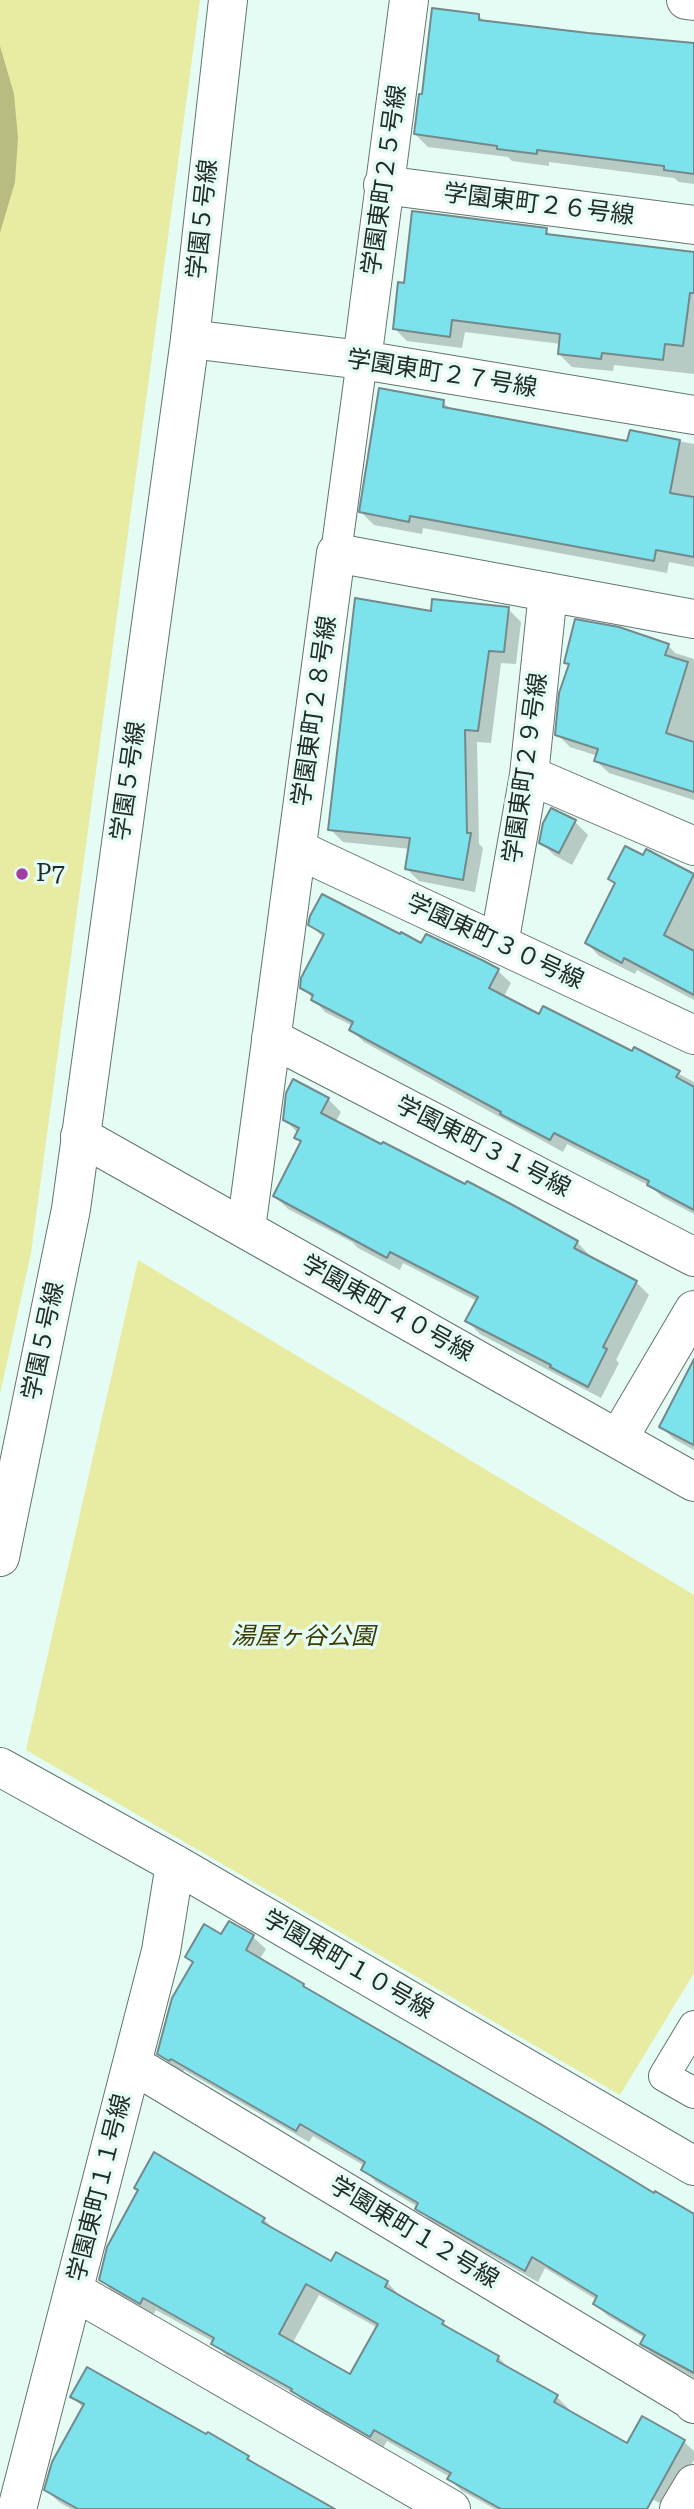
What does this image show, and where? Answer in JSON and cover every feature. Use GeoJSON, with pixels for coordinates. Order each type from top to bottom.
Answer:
{"type":"FeatureCollection","features":[{"type":"Feature","properties":{"kind":"street","name":"学園５号線"},"geometry":{"type":"LineString","coordinates":[[0,1557],[71,1209],[190,339],[228,0]]}},
{"type":"Feature","properties":{"kind":"street","name":"学園東町２５号線"},"geometry":{"type":"LineString","coordinates":[[362,360],[409,0]]}},
{"type":"Feature","properties":{"kind":"street"},"geometry":{"type":"LineString","coordinates":[[685,0],[694,1]]}},
{"type":"Feature","properties":{"kind":"street","name":"学園東町２６号線"},"geometry":{"type":"LineString","coordinates":[[383,185],[694,225]]}},
{"type":"Feature","properties":{"kind":"street","name":"学園東町２７号線"},"geometry":{"type":"LineString","coordinates":[[190,339],[362,360],[694,415]]}},
{"type":"Feature","properties":{"kind":"street"},"geometry":{"type":"LineString","coordinates":[[362,360],[336,553],[694,618]]}},
{"type":"Feature","properties":{"kind":"street","name":"学園東町２８号線"},"geometry":{"type":"LineString","coordinates":[[246,1230],[336,553]]}},
{"type":"Feature","properties":{"kind":"street","name":"学園東町２９号線"},"geometry":{"type":"LineString","coordinates":[[499,944],[528,775],[548,592]]}},
{"type":"Feature","properties":{"kind":"street"},"geometry":{"type":"LineString","coordinates":[[528,775],[694,846]]}},
{"type":"Feature","properties":{"kind":"street","name":"学園東町３０号線"},"geometry":{"type":"LineString","coordinates":[[297,849],[694,1035]]}},
{"type":"Feature","properties":{"kind":"street","name":"学園東町３１号線"},"geometry":{"type":"LineString","coordinates":[[271,1038],[694,1257]]}},
{"type":"Feature","properties":{"kind":"street","name":"学園東町４０号線"},"geometry":{"type":"LineString","coordinates":[[80,1136],[694,1482]]}},
{"type":"Feature","properties":{"kind":"street"},"geometry":{"type":"LineString","coordinates":[[618,1439],[694,1310]]}},
{"type":"Feature","properties":{"kind":"street","name":"学園東町１０号線"},"geometry":{"type":"LineString","coordinates":[[0,1768],[175,1864],[694,2166]]}},
{"type":"Feature","properties":{"kind":"street","name":"学園東町１１号線"},"geometry":{"type":"LineString","coordinates":[[27,2505],[74,2291],[161,1951],[175,1864]]}},
{"type":"Feature","properties":{"kind":"street"},"geometry":{"type":"LineString","coordinates":[[694,2026],[664,2076],[694,2093]]}},
{"type":"Feature","properties":{"kind":"street","name":"学園東町１２号線"},"geometry":{"type":"LineString","coordinates":[[132,2064],[694,2404]]}},
{"type":"Feature","properties":{"kind":"street"},"geometry":{"type":"LineString","coordinates":[[74,2291],[451,2509]]}},
{"type":"Feature","properties":{"kind":"street"},"geometry":{"type":"LineString","coordinates":[[679,2509],[694,2484]]}},
{"type":"Feature","properties":{"kind":"green space"},"geometry":{"type":"Polygon","coordinates":[[[0,0],[200,0],[31,1253],[0,1394],[0,0]]]}},
{"type":"Feature","properties":{"kind":"green space","name":"湯屋ヶ谷公園"},"geometry":{"type":"Polygon","coordinates":[[[138,1260],[694,1595],[694,1973],[620,2095],[26,1750],[138,1260]]]}},
{"type":"Feature","properties":{"kind":"building"},"geometry":{"type":"Polygon","coordinates":[[[432,8],[479,14],[479,20],[694,43],[694,174],[664,170],[664,166],[537,150],[537,154],[497,149],[497,146],[414,134],[419,94],[422,94],[432,8]]]}},
{"type":"Feature","properties":{"kind":"building"},"geometry":{"type":"Polygon","coordinates":[[[412,211],[547,228],[546,234],[694,252],[694,293],[690,293],[683,346],[665,344],[663,360],[602,353],[601,359],[558,354],[560,334],[452,320],[450,337],[393,329],[398,282],[404,283],[412,211]]]}},
{"type":"Feature","properties":{"kind":"building"},"geometry":{"type":"Polygon","coordinates":[[[379,388],[444,400],[443,407],[627,441],[630,430],[680,440],[670,493],[694,497],[694,557],[656,550],[654,561],[410,516],[409,522],[359,512],[379,388]]]}},
{"type":"Feature","properties":{"kind":"building"},"geometry":{"type":"Polygon","coordinates":[[[355,598],[431,611],[432,599],[509,607],[504,652],[489,651],[478,731],[465,730],[467,833],[471,833],[463,880],[405,869],[410,838],[328,830],[355,598]]]}},
{"type":"Feature","properties":{"kind":"building"},"geometry":{"type":"Polygon","coordinates":[[[575,619],[619,627],[669,644],[665,655],[688,662],[666,733],[694,742],[694,792],[594,761],[598,749],[555,735],[559,693],[569,664],[564,663],[575,619]]]}},
{"type":"Feature","properties":{"kind":"building"},"geometry":{"type":"Polygon","coordinates":[[[551,808],[576,820],[559,853],[539,843],[543,823],[551,808]]]}},
{"type":"Feature","properties":{"kind":"building"},"geometry":{"type":"Polygon","coordinates":[[[625,846],[643,855],[646,849],[694,874],[664,935],[694,951],[694,995],[624,958],[622,963],[585,943],[615,883],[608,879],[625,846]]]}},
{"type":"Feature","properties":{"kind":"building"},"geometry":{"type":"Polygon","coordinates":[[[322,894],[421,943],[426,934],[482,960],[499,969],[489,988],[539,1014],[543,1006],[632,1051],[634,1047],[680,1071],[676,1077],[694,1087],[694,1210],[647,1185],[649,1181],[554,1133],[550,1140],[500,1114],[501,1112],[349,1030],[353,1022],[311,1000],[313,995],[300,988],[301,978],[324,934],[308,925],[322,894]]]}},
{"type":"Feature","properties":{"kind":"building"},"geometry":{"type":"Polygon","coordinates":[[[293,1079],[329,1098],[321,1113],[509,1203],[578,1241],[574,1248],[637,1281],[603,1347],[607,1349],[588,1387],[465,1321],[478,1297],[390,1252],[387,1258],[273,1196],[301,1141],[294,1138],[299,1128],[283,1120],[286,1093],[293,1079]]]}},
{"type":"Feature","properties":{"kind":"building"},"geometry":{"type":"Polygon","coordinates":[[[694,1359],[694,1445],[659,1427],[694,1359]]]}},
{"type":"Feature","properties":{"kind":"building"},"geometry":{"type":"Polygon","coordinates":[[[229,1921],[254,1935],[246,1950],[304,1984],[303,1986],[694,2214],[694,2373],[640,2344],[645,2335],[593,2304],[597,2296],[532,2257],[525,2271],[415,2209],[418,2203],[361,2170],[365,2162],[300,2124],[296,2131],[171,2059],[169,2061],[157,2054],[172,1998],[193,1962],[185,1957],[204,1924],[221,1934],[229,1921]]]}},
{"type":"Feature","properties":{"kind":"building"},"geometry":{"type":"Polygon","coordinates":[[[154,2152],[265,2218],[262,2222],[331,2261],[336,2252],[388,2281],[385,2287],[444,2321],[442,2324],[499,2356],[497,2361],[558,2395],[554,2402],[627,2443],[642,2416],[685,2440],[647,2509],[501,2509],[447,2479],[451,2473],[374,2430],[370,2437],[211,2344],[214,2338],[143,2298],[140,2304],[99,2280],[107,2247],[138,2190],[134,2188],[154,2152]],[[306,2284],[279,2334],[350,2374],[378,2324],[306,2284]]]}},
{"type":"Feature","properties":{"kind":"building"},"geometry":{"type":"Polygon","coordinates":[[[87,2367],[206,2434],[208,2432],[249,2456],[247,2459],[335,2509],[78,2509],[44,2490],[52,2462],[84,2404],[70,2397],[87,2367]]]}},
{"type":"Feature","properties":{"kind":"place","name":"P7"},"geometry":{"type":"Point","coordinates":[22,874]}}]}
